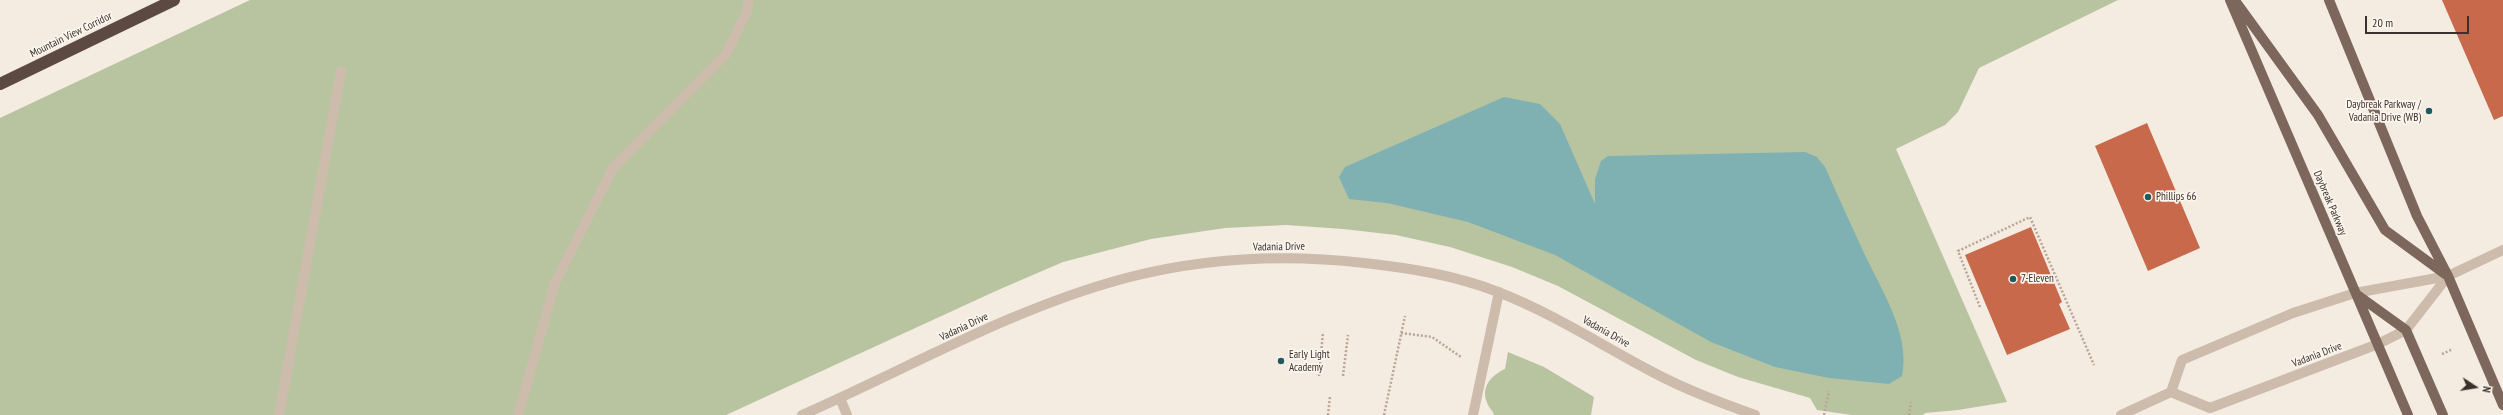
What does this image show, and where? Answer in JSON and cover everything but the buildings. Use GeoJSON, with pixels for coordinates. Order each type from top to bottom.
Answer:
{"type":"FeatureCollection","features":[{"type":"Feature","properties":{"kind":"highway","name":"Mountain View Corridor"},"geometry":{"type":"LineString","coordinates":[[0,84],[174,0]]}},
{"type":"Feature","properties":{"kind":"main road","name":"Daybreak Parkway"},"geometry":{"type":"LineString","coordinates":[[2230,0],[2408,415]]}},
{"type":"Feature","properties":{"kind":"main road"},"geometry":{"type":"LineString","coordinates":[[2234,0],[2318,115],[2385,230],[2448,276]]}},
{"type":"Feature","properties":{"kind":"main road"},"geometry":{"type":"LineString","coordinates":[[2329,0],[2417,216],[2448,276],[2503,405]]}},
{"type":"Feature","properties":{"kind":"main road"},"geometry":{"type":"LineString","coordinates":[[2355,293],[2406,330],[2443,415]]}},
{"type":"Feature","properties":{"kind":"street"},"geometry":{"type":"LineString","coordinates":[[518,415],[554,283],[613,168],[726,54],[748,9],[748,0]]}},
{"type":"Feature","properties":{"kind":"street"},"geometry":{"type":"LineString","coordinates":[[279,415],[341,71]]}},
{"type":"Feature","properties":{"kind":"street","name":"Vadania Drive"},"geometry":{"type":"LineString","coordinates":[[2448,276],[2406,330],[2378,344],[2210,408],[2171,392],[2182,360],[2293,313],[2355,293],[2448,276],[2503,250]]}},
{"type":"Feature","properties":{"kind":"street","name":"Vadania Drive"},"geometry":{"type":"LineString","coordinates":[[802,415],[984,331],[1046,305],[1126,278],[1172,268],[1217,262],[1254,260],[1343,260],[1444,276],[1499,292],[1560,320],[1649,370],[1690,390],[1755,415]]}},
{"type":"Feature","properties":{"kind":"street"},"geometry":{"type":"LineString","coordinates":[[1473,415],[1499,292]]}},
{"type":"Feature","properties":{"kind":"street"},"geometry":{"type":"LineString","coordinates":[[2121,415],[2171,392]]}},
{"type":"Feature","properties":{"kind":"street"},"geometry":{"type":"LineString","coordinates":[[840,398],[847,415]]}},
{"type":"Feature","properties":{"kind":"path"},"geometry":{"type":"LineString","coordinates":[[1980,307],[1958,251],[2030,217],[2094,365]]}},
{"type":"Feature","properties":{"kind":"path"},"geometry":{"type":"LineString","coordinates":[[1384,415],[1405,316]]}},
{"type":"Feature","properties":{"kind":"path"},"geometry":{"type":"LineString","coordinates":[[1319,376],[1323,332]]}},
{"type":"Feature","properties":{"kind":"path"},"geometry":{"type":"LineString","coordinates":[[1401,333],[1432,337],[1461,357],[1476,381],[1478,393]]}},
{"type":"Feature","properties":{"kind":"path"},"geometry":{"type":"LineString","coordinates":[[1343,376],[1348,335]]}},
{"type":"Feature","properties":{"kind":"path"},"geometry":{"type":"LineString","coordinates":[[1824,415],[1829,391]]}},
{"type":"Feature","properties":{"kind":"path"},"geometry":{"type":"LineString","coordinates":[[1328,415],[1330,396]]}},
{"type":"Feature","properties":{"kind":"path"},"geometry":{"type":"LineString","coordinates":[[1909,415],[1911,402]]}},
{"type":"Feature","properties":{"kind":"green space"},"geometry":{"type":"Polygon","coordinates":[[[250,0],[2118,0],[1979,68],[1958,112],[1945,125],[1896,149],[2007,402],[1958,410],[1925,413],[1923,415],[1852,415],[1817,410],[1810,398],[1738,377],[1696,360],[1558,286],[1512,267],[1450,247],[1396,235],[1286,225],[1225,228],[1151,239],[1063,262],[998,290],[726,415],[0,415],[0,118],[250,0]]]}},
{"type":"Feature","properties":{"kind":"green space"},"geometry":{"type":"Polygon","coordinates":[[[1508,352],[1544,367],[1594,397],[1591,415],[1494,415],[1486,399],[1486,388],[1488,383],[1495,375],[1505,369],[1508,352]]]}},
{"type":"Feature","properties":{"kind":"water"},"geometry":{"type":"Polygon","coordinates":[[[1504,97],[1540,104],[1560,124],[1595,204],[1595,179],[1601,161],[1608,156],[1805,152],[1817,157],[1825,167],[1893,313],[1902,345],[1904,360],[1902,376],[1889,384],[1829,378],[1775,367],[1711,342],[1555,255],[1468,222],[1387,203],[1349,199],[1339,177],[1345,167],[1504,97]]]}},
{"type":"Feature","properties":{"kind":"place","name":"Daybreak Parkway / Vadania Drive (WB)"},"geometry":{"type":"Point","coordinates":[2429,111]}},
{"type":"Feature","properties":{"kind":"place","name":"Phillips 66"},"geometry":{"type":"Point","coordinates":[2148,197]}},
{"type":"Feature","properties":{"kind":"place","name":"7-Eleven"},"geometry":{"type":"Point","coordinates":[2013,279]}},
{"type":"Feature","properties":{"kind":"place","name":"Early Light Academy"},"geometry":{"type":"Point","coordinates":[1281,361]}}]}
